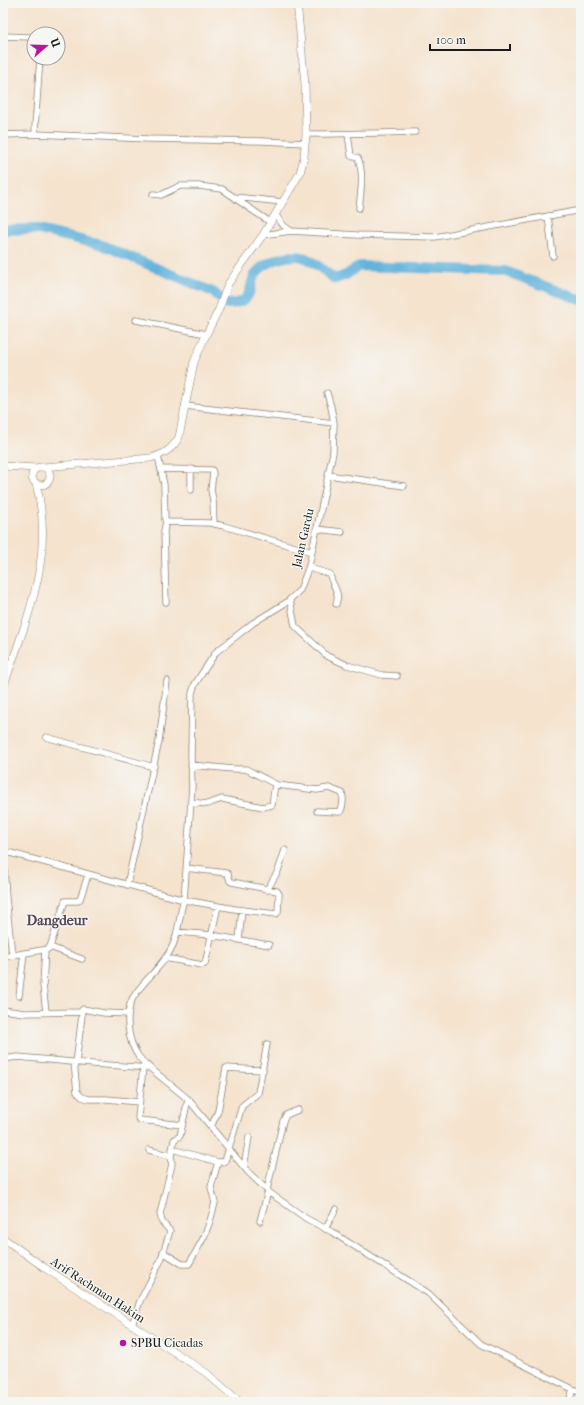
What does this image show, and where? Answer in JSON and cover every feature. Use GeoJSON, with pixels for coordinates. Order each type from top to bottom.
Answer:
{"type":"FeatureCollection","features":[{"type":"Feature","properties":{"kind":"main road"},"geometry":{"type":"LineString","coordinates":[[3,466],[39,467],[151,458],[168,451],[176,443],[179,437],[194,362],[219,308],[228,284],[263,235],[300,174],[306,134],[305,84],[297,3]]}},
{"type":"Feature","properties":{"kind":"main road"},"geometry":{"type":"LineString","coordinates":[[49,472],[61,465]]}},
{"type":"Feature","properties":{"kind":"main road"},"geometry":{"type":"LineString","coordinates":[[16,466],[34,481],[42,485],[45,484]]}},
{"type":"Feature","properties":{"kind":"main road"},"geometry":{"type":"LineString","coordinates":[[39,467],[47,469],[49,472]]}},
{"type":"Feature","properties":{"kind":"main road"},"geometry":{"type":"LineString","coordinates":[[3,688],[33,601],[39,576],[43,540],[40,500],[32,473],[39,467]]}},
{"type":"Feature","properties":{"kind":"main road"},"geometry":{"type":"LineString","coordinates":[[40,500],[45,484],[49,479],[49,472]]}},
{"type":"Feature","properties":{"kind":"main road","name":"Arif Rachman Hakim"},"geometry":{"type":"LineString","coordinates":[[3,1238],[45,1268],[205,1372],[240,1402]]}},
{"type":"Feature","properties":{"kind":"street"},"geometry":{"type":"LineString","coordinates":[[3,36],[26,37]]}},
{"type":"Feature","properties":{"kind":"street"},"geometry":{"type":"LineString","coordinates":[[36,134],[35,128],[39,66]]}},
{"type":"Feature","properties":{"kind":"street"},"geometry":{"type":"LineString","coordinates":[[306,134],[415,132]]}},
{"type":"Feature","properties":{"kind":"street"},"geometry":{"type":"LineString","coordinates":[[3,135],[36,134],[148,139],[305,143]]}},
{"type":"Feature","properties":{"kind":"street"},"geometry":{"type":"LineString","coordinates":[[348,134],[351,156],[359,158],[361,179],[359,208]]}},
{"type":"Feature","properties":{"kind":"street"},"geometry":{"type":"LineString","coordinates":[[153,194],[161,195],[178,186],[222,189],[270,222]]}},
{"type":"Feature","properties":{"kind":"street"},"geometry":{"type":"LineString","coordinates":[[234,197],[283,202]]}},
{"type":"Feature","properties":{"kind":"street"},"geometry":{"type":"LineString","coordinates":[[263,235],[291,231],[427,238],[581,210]]}},
{"type":"Feature","properties":{"kind":"street"},"geometry":{"type":"LineString","coordinates":[[276,215],[283,225],[291,231]]}},
{"type":"Feature","properties":{"kind":"street"},"geometry":{"type":"LineString","coordinates":[[548,216],[553,256]]}},
{"type":"Feature","properties":{"kind":"street"},"geometry":{"type":"LineString","coordinates":[[136,320],[206,334]]}},
{"type":"Feature","properties":{"kind":"street","name":"Jalan Gardu"},"geometry":{"type":"LineString","coordinates":[[128,1014],[131,1001],[135,994],[165,958],[173,945],[177,932],[180,899],[186,868],[191,802],[193,689],[212,657],[253,623],[290,600],[300,590],[309,568],[333,452],[334,423],[327,393]]}},
{"type":"Feature","properties":{"kind":"street"},"geometry":{"type":"LineString","coordinates":[[185,406],[334,423]]}},
{"type":"Feature","properties":{"kind":"street"},"geometry":{"type":"LineString","coordinates":[[158,456],[164,485],[166,521],[164,531],[166,602]]}},
{"type":"Feature","properties":{"kind":"street"},"geometry":{"type":"LineString","coordinates":[[161,469],[210,469],[212,471],[211,490],[214,524]]}},
{"type":"Feature","properties":{"kind":"street"},"geometry":{"type":"LineString","coordinates":[[191,469],[191,490]]}},
{"type":"Feature","properties":{"kind":"street"},"geometry":{"type":"LineString","coordinates":[[328,475],[404,486]]}},
{"type":"Feature","properties":{"kind":"street"},"geometry":{"type":"LineString","coordinates":[[166,521],[214,524],[312,552]]}},
{"type":"Feature","properties":{"kind":"street"},"geometry":{"type":"LineString","coordinates":[[317,529],[342,532]]}},
{"type":"Feature","properties":{"kind":"street"},"geometry":{"type":"LineString","coordinates":[[309,568],[330,574],[331,581],[337,589],[338,596],[336,604]]}},
{"type":"Feature","properties":{"kind":"street"},"geometry":{"type":"LineString","coordinates":[[290,600],[294,626],[327,656],[337,662],[382,675],[397,676]]}},
{"type":"Feature","properties":{"kind":"street"},"geometry":{"type":"LineString","coordinates":[[126,885],[154,767],[167,681]]}},
{"type":"Feature","properties":{"kind":"street"},"geometry":{"type":"LineString","coordinates":[[46,736],[154,767]]}},
{"type":"Feature","properties":{"kind":"street"},"geometry":{"type":"LineString","coordinates":[[191,765],[246,769],[275,784],[317,790],[331,789],[342,793],[340,812],[317,811]]}},
{"type":"Feature","properties":{"kind":"street"},"geometry":{"type":"LineString","coordinates":[[191,802],[207,804],[222,799],[235,803],[266,807],[272,805],[275,784]]}},
{"type":"Feature","properties":{"kind":"street"},"geometry":{"type":"LineString","coordinates":[[267,890],[278,871],[285,850]]}},
{"type":"Feature","properties":{"kind":"street"},"geometry":{"type":"LineString","coordinates":[[12,955],[3,851],[180,899],[242,910],[277,913],[278,911],[279,893],[277,891],[232,882],[226,873],[186,868]]}},
{"type":"Feature","properties":{"kind":"street"},"geometry":{"type":"LineString","coordinates":[[46,1012],[43,985],[48,948],[65,901],[78,901],[80,899],[88,875]]}},
{"type":"Feature","properties":{"kind":"street"},"geometry":{"type":"LineString","coordinates":[[165,958],[204,965],[206,962],[218,906]]}},
{"type":"Feature","properties":{"kind":"street"},"geometry":{"type":"LineString","coordinates":[[239,940],[242,910]]}},
{"type":"Feature","properties":{"kind":"street"},"geometry":{"type":"LineString","coordinates":[[177,932],[211,935],[269,945]]}},
{"type":"Feature","properties":{"kind":"street"},"geometry":{"type":"LineString","coordinates":[[3,957],[48,948],[82,959]]}},
{"type":"Feature","properties":{"kind":"street"},"geometry":{"type":"LineString","coordinates":[[19,996],[24,953]]}},
{"type":"Feature","properties":{"kind":"street"},"geometry":{"type":"LineString","coordinates":[[3,1010],[24,1013],[80,1012],[83,1009],[104,1013],[128,1014],[130,1035],[134,1049],[146,1066],[181,1092],[244,1167],[268,1191],[307,1219],[364,1252],[428,1293],[481,1344],[581,1393]]}},
{"type":"Feature","properties":{"kind":"street"},"geometry":{"type":"LineString","coordinates":[[80,1012],[82,1015],[75,1063],[77,1092],[82,1097],[89,1099],[139,1102]]}},
{"type":"Feature","properties":{"kind":"street"},"geometry":{"type":"LineString","coordinates":[[172,1149],[218,1162],[225,1161],[242,1106],[258,1093],[267,1044]]}},
{"type":"Feature","properties":{"kind":"street"},"geometry":{"type":"LineString","coordinates":[[3,1059],[18,1057],[75,1063],[146,1066]]}},
{"type":"Feature","properties":{"kind":"street"},"geometry":{"type":"LineString","coordinates":[[146,1066],[139,1102],[138,1116],[140,1120],[182,1125]]}},
{"type":"Feature","properties":{"kind":"street"},"geometry":{"type":"LineString","coordinates":[[210,1127],[218,1111],[226,1068],[263,1070]]}},
{"type":"Feature","properties":{"kind":"street"},"geometry":{"type":"LineString","coordinates":[[132,1325],[140,1301],[161,1260],[170,1232],[162,1222],[160,1214],[172,1164],[171,1156],[174,1140],[180,1136],[188,1100]]}},
{"type":"Feature","properties":{"kind":"street"},"geometry":{"type":"LineString","coordinates":[[260,1221],[283,1121],[286,1115],[298,1110]]}},
{"type":"Feature","properties":{"kind":"street"},"geometry":{"type":"LineString","coordinates":[[244,1167],[248,1138]]}},
{"type":"Feature","properties":{"kind":"street"},"geometry":{"type":"LineString","coordinates":[[149,1150],[171,1156]]}},
{"type":"Feature","properties":{"kind":"street"},"geometry":{"type":"LineString","coordinates":[[163,1252],[182,1264],[189,1264],[204,1237],[210,1221],[215,1203],[211,1187],[218,1162]]}},
{"type":"Feature","properties":{"kind":"street"},"geometry":{"type":"LineString","coordinates":[[325,1229],[336,1209]]}},
{"type":"Feature","properties":{"kind":"street"},"geometry":{"type":"LineString","coordinates":[[569,1402],[573,1389]]}},
{"type":"Feature","properties":{"kind":"waterway"},"geometry":{"type":"LineString","coordinates":[[3,230],[34,229],[102,245],[213,292],[227,304],[240,302],[247,297],[255,275],[265,265],[279,259],[295,256],[308,259],[315,263],[335,279],[346,275],[359,266],[505,271],[581,300]]}},
{"type":"Feature","properties":{"kind":"place","name":"SPBU Cicadas"},"geometry":{"type":"Point","coordinates":[123,1343]}},
{"type":"Feature","properties":{"kind":"district","name":"Dangdeur"},"geometry":{"type":"Point","coordinates":[57,920]}}]}
